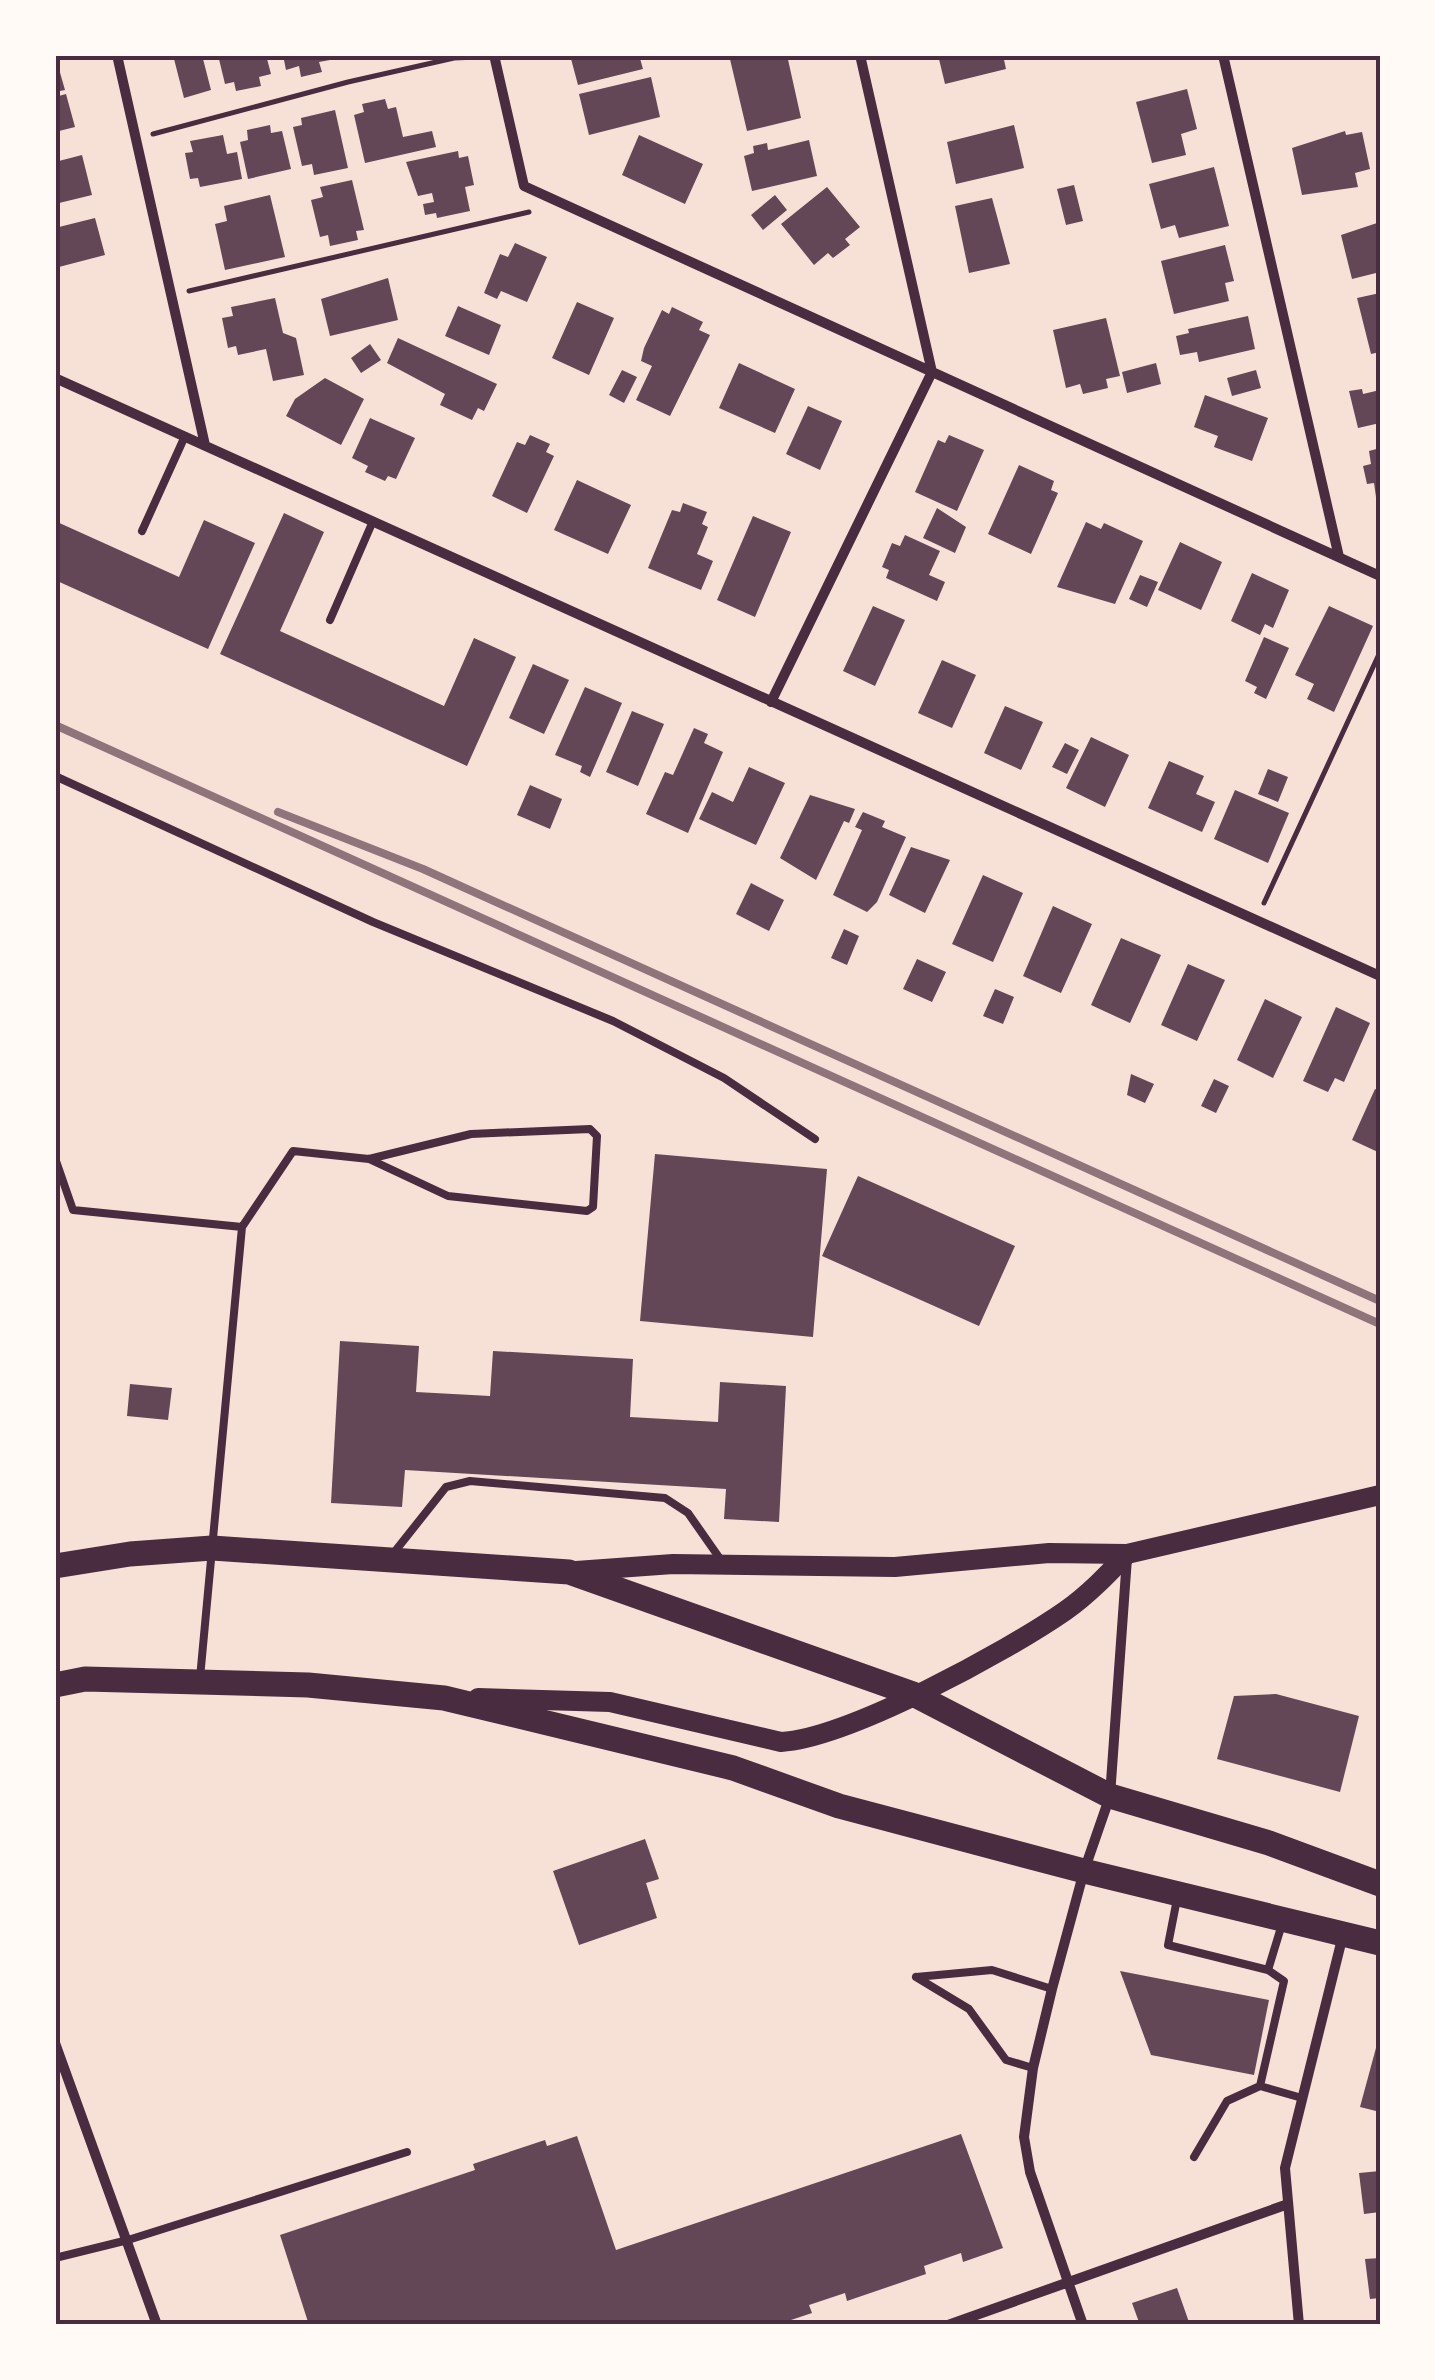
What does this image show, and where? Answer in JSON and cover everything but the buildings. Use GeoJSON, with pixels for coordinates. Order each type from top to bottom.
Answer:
{"type":"FeatureCollection","features":[{"type":"Feature","properties":{"kind":"main road"},"geometry":{"type":"LineString","coordinates":[[55,1566],[130,1554],[212,1548],[569,1572],[673,1564],[895,1567],[1049,1553],[1128,1554],[1380,1494]]}},
{"type":"Feature","properties":{"kind":"main road"},"geometry":{"type":"LineString","coordinates":[[55,1685],[85,1679],[200,1682],[344,1687],[444,1698],[610,1702],[780,1742],[827,1734],[913,1694],[1065,1611],[1128,1554]]}},
{"type":"Feature","properties":{"kind":"main road"},"geometry":{"type":"LineString","coordinates":[[569,1572],[913,1694],[1110,1796],[1270,1844],[1380,1884]]}},
{"type":"Feature","properties":{"kind":"main road"},"geometry":{"type":"LineString","coordinates":[[444,1698],[733,1768],[840,1806],[1084,1871],[1380,1943]]}},
{"type":"Feature","properties":{"kind":"street"},"geometry":{"type":"LineString","coordinates":[[116,55],[205,445]]}},
{"type":"Feature","properties":{"kind":"street"},"geometry":{"type":"LineString","coordinates":[[490,55],[524,186],[1380,576]]}},
{"type":"Feature","properties":{"kind":"street"},"geometry":{"type":"LineString","coordinates":[[770,702],[932,372],[860,55]]}},
{"type":"Feature","properties":{"kind":"street"},"geometry":{"type":"LineString","coordinates":[[1223,55],[1339,557]]}},
{"type":"Feature","properties":{"kind":"street"},"geometry":{"type":"LineString","coordinates":[[55,378],[1380,976]]}},
{"type":"Feature","properties":{"kind":"street"},"geometry":{"type":"LineString","coordinates":[[1083,2325],[1025,2152],[1033,2068],[1052,1988],[1084,1871],[1110,1796],[1128,1554]]}},
{"type":"Feature","properties":{"kind":"street"},"geometry":{"type":"LineString","coordinates":[[1300,2325],[1285,2168],[1343,1934]]}},
{"type":"Feature","properties":{"kind":"street"},"geometry":{"type":"LineString","coordinates":[[55,2043],[60,2073],[128,2240],[157,2325]]}},
{"type":"Feature","properties":{"kind":"street"},"geometry":{"type":"LineString","coordinates":[[948,2325],[1288,2204]]}},
{"type":"Feature","properties":{"kind":"lane"},"geometry":{"type":"LineString","coordinates":[[142,531],[185,436]]}},
{"type":"Feature","properties":{"kind":"lane"},"geometry":{"type":"LineString","coordinates":[[330,620],[373,521]]}},
{"type":"Feature","properties":{"kind":"lane"},"geometry":{"type":"LineString","coordinates":[[55,776],[374,922],[613,1020],[724,1078],[815,1139]]}},
{"type":"Feature","properties":{"kind":"lane"},"geometry":{"type":"LineString","coordinates":[[200,1682],[242,1226],[293,1150],[369,1159],[448,1196],[587,1211],[593,1206],[598,1147],[597,1136],[590,1129],[470,1134],[369,1159]]}},
{"type":"Feature","properties":{"kind":"lane"},"geometry":{"type":"LineString","coordinates":[[55,1158],[73,1210],[242,1226]]}},
{"type":"Feature","properties":{"kind":"lane"},"geometry":{"type":"LineString","coordinates":[[389,1558],[446,1487],[470,1481],[666,1498],[688,1512],[726,1566]]}},
{"type":"Feature","properties":{"kind":"lane"},"geometry":{"type":"LineString","coordinates":[[1178,1894],[1168,1944],[1268,1970],[1284,1981],[1260,2086]]}},
{"type":"Feature","properties":{"kind":"lane"},"geometry":{"type":"LineString","coordinates":[[1268,1970],[1284,1920]]}},
{"type":"Feature","properties":{"kind":"lane"},"geometry":{"type":"LineString","coordinates":[[1033,2068],[1006,2060],[969,2009],[916,1977],[992,1970],[1052,1988]]}},
{"type":"Feature","properties":{"kind":"lane"},"geometry":{"type":"LineString","coordinates":[[1194,2156],[1227,2101],[1260,2086],[1302,2098]]}},
{"type":"Feature","properties":{"kind":"lane"},"geometry":{"type":"LineString","coordinates":[[55,2258],[128,2240],[407,2152]]}},
{"type":"Feature","properties":{"kind":"path"},"geometry":{"type":"LineString","coordinates":[[135,138],[348,82],[454,58],[490,55]]}},
{"type":"Feature","properties":{"kind":"path"},"geometry":{"type":"LineString","coordinates":[[172,295],[510,218],[558,201]]}},
{"type":"Feature","properties":{"kind":"path"},"geometry":{"type":"LineString","coordinates":[[1257,920],[1380,652]]}},
{"type":"Feature","properties":{"kind":"railway"},"geometry":{"type":"LineString","coordinates":[[55,725],[1380,1324]]}},
{"type":"Feature","properties":{"kind":"railway"},"geometry":{"type":"LineString","coordinates":[[278,812],[423,869],[1380,1301]]}}]}
